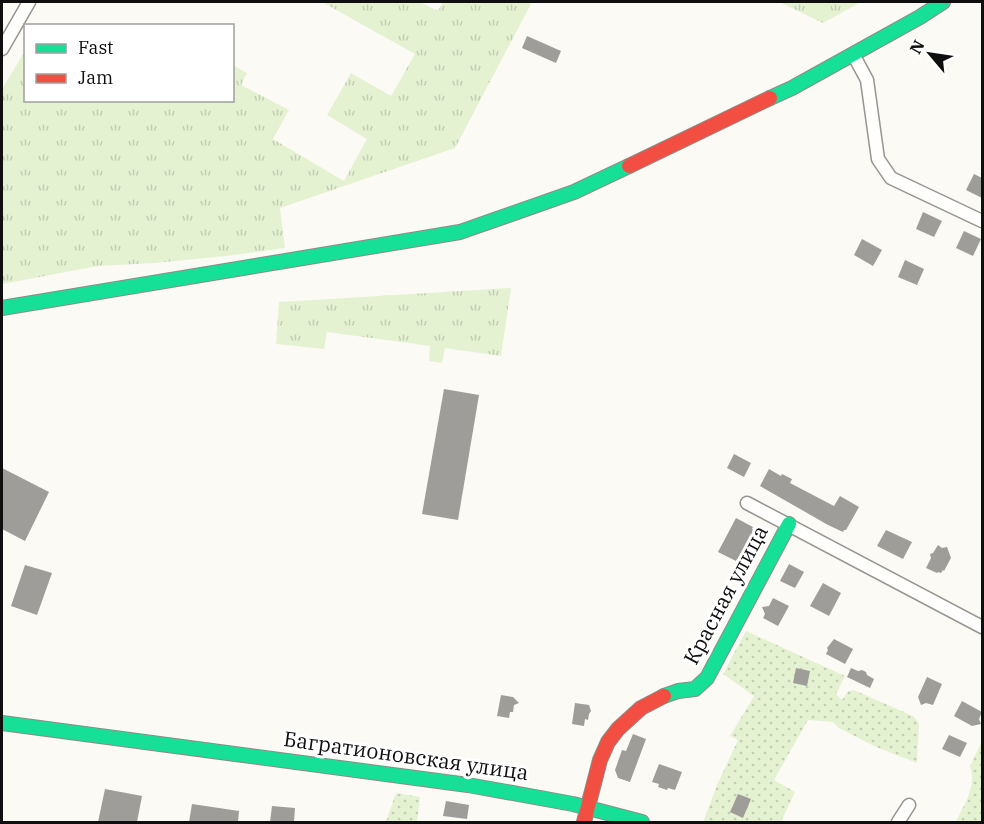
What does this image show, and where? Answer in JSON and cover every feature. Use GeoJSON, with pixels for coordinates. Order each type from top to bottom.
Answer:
{"type":"FeatureCollection","features":[{"type":"Feature","properties":{"kind":"street"},"geometry":{"type":"LineString","coordinates":[[2,49],[29,2]]}},
{"type":"Feature","properties":{"kind":"street"},"geometry":{"type":"LineString","coordinates":[[2,308],[460,232],[574,192],[792,88],[943,2]]}},
{"type":"Feature","properties":{"kind":"street"},"geometry":{"type":"LineString","coordinates":[[853,54],[867,80],[878,159],[891,178],[982,221]]}},
{"type":"Feature","properties":{"kind":"street","name":"Красная улица"},"geometry":{"type":"LineString","coordinates":[[747,503],[982,627]]}},
{"type":"Feature","properties":{"kind":"street","name":"Красная улица"},"geometry":{"type":"LineString","coordinates":[[584,822],[600,760],[608,742],[618,729],[641,708],[678,691],[695,689],[707,678],[789,524]]}},
{"type":"Feature","properties":{"kind":"street","name":"Багратионовская улица"},"geometry":{"type":"LineString","coordinates":[[2,723],[493,788],[588,807],[640,822]]}},
{"type":"Feature","properties":{"kind":"street"},"geometry":{"type":"LineString","coordinates":[[898,822],[909,804]]}},
{"type":"Feature","properties":{"kind":"green space"},"geometry":{"type":"Polygon","coordinates":[[[322,2],[420,2],[438,11],[443,2],[532,2],[455,148],[280,208],[285,248],[155,263],[98,266],[2,284],[2,89],[24,53],[24,102],[234,102],[234,66],[247,73],[241,85],[289,110],[273,139],[344,181],[367,139],[327,115],[351,73],[391,96],[415,54],[322,2]]]}},
{"type":"Feature","properties":{"kind":"green space"},"geometry":{"type":"Polygon","coordinates":[[[779,2],[861,2],[823,23],[779,2]]]}},
{"type":"Feature","properties":{"kind":"green space"},"geometry":{"type":"Polygon","coordinates":[[[511,288],[501,356],[445,348],[442,363],[429,361],[430,346],[327,332],[324,349],[276,344],[279,302],[511,288]]]}},
{"type":"Feature","properties":{"kind":"green space"},"geometry":{"type":"Polygon","coordinates":[[[746,631],[845,676],[836,694],[842,700],[848,691],[854,690],[913,716],[919,723],[917,763],[876,747],[839,728],[833,722],[808,720],[774,780],[795,792],[781,822],[703,822],[738,740],[730,736],[754,696],[723,674],[746,631]]]}},
{"type":"Feature","properties":{"kind":"green space"},"geometry":{"type":"Polygon","coordinates":[[[982,741],[982,822],[956,822],[969,795],[972,781],[970,766],[982,741]]]}},
{"type":"Feature","properties":{"kind":"green space"},"geometry":{"type":"Polygon","coordinates":[[[396,793],[420,797],[417,822],[386,822],[396,793]]]}},
{"type":"Feature","properties":{"kind":"building"},"geometry":{"type":"Polygon","coordinates":[[[527,36],[561,51],[556,63],[522,48],[527,36]]]}},
{"type":"Feature","properties":{"kind":"building"},"geometry":{"type":"Polygon","coordinates":[[[974,174],[982,178],[982,198],[966,190],[974,174]]]}},
{"type":"Feature","properties":{"kind":"building"},"geometry":{"type":"Polygon","coordinates":[[[923,212],[942,221],[934,237],[916,229],[923,212]]]}},
{"type":"Feature","properties":{"kind":"building"},"geometry":{"type":"Polygon","coordinates":[[[964,231],[981,239],[973,256],[956,248],[964,231]]]}},
{"type":"Feature","properties":{"kind":"building"},"geometry":{"type":"Polygon","coordinates":[[[862,239],[882,250],[873,266],[854,255],[862,239]]]}},
{"type":"Feature","properties":{"kind":"building"},"geometry":{"type":"Polygon","coordinates":[[[905,260],[924,269],[917,285],[898,277],[905,260]]]}},
{"type":"Feature","properties":{"kind":"building"},"geometry":{"type":"Polygon","coordinates":[[[444,389],[479,395],[458,520],[422,514],[444,389]]]}},
{"type":"Feature","properties":{"kind":"building"},"geometry":{"type":"Polygon","coordinates":[[[734,454],[751,463],[744,477],[727,468],[734,454]]]}},
{"type":"Feature","properties":{"kind":"building"},"geometry":{"type":"Polygon","coordinates":[[[2,468],[49,492],[25,541],[2,529],[2,468]]]}},
{"type":"Feature","properties":{"kind":"building"},"geometry":{"type":"Polygon","coordinates":[[[769,469],[792,479],[790,483],[834,506],[840,496],[859,507],[846,530],[843,532],[828,525],[760,486],[769,469]]]}},
{"type":"Feature","properties":{"kind":"building"},"geometry":{"type":"Polygon","coordinates":[[[736,518],[759,533],[743,562],[718,552],[736,518]]]}},
{"type":"Feature","properties":{"kind":"building"},"geometry":{"type":"Polygon","coordinates":[[[886,530],[912,542],[903,559],[877,546],[886,530]]]}},
{"type":"Feature","properties":{"kind":"building"},"geometry":{"type":"Polygon","coordinates":[[[938,545],[942,548],[947,547],[951,558],[941,573],[926,568],[931,558],[930,554],[938,545]]]}},
{"type":"Feature","properties":{"kind":"building"},"geometry":{"type":"Polygon","coordinates":[[[789,564],[804,572],[795,588],[780,581],[789,564]]]}},
{"type":"Feature","properties":{"kind":"building"},"geometry":{"type":"Polygon","coordinates":[[[25,565],[52,573],[37,615],[11,606],[25,565]]]}},
{"type":"Feature","properties":{"kind":"building"},"geometry":{"type":"Polygon","coordinates":[[[823,583],[841,593],[829,616],[810,606],[823,583]]]}},
{"type":"Feature","properties":{"kind":"building"},"geometry":{"type":"Polygon","coordinates":[[[773,598],[789,606],[778,626],[763,618],[765,614],[762,607],[769,606],[773,598]]]}},
{"type":"Feature","properties":{"kind":"building"},"geometry":{"type":"Polygon","coordinates":[[[834,639],[853,649],[845,664],[826,654],[827,648],[834,639]]]}},
{"type":"Feature","properties":{"kind":"building"},"geometry":{"type":"Polygon","coordinates":[[[796,668],[810,671],[807,686],[793,683],[796,668]]]}},
{"type":"Feature","properties":{"kind":"building"},"geometry":{"type":"Polygon","coordinates":[[[851,668],[862,670],[874,679],[870,688],[847,677],[851,668]]]}},
{"type":"Feature","properties":{"kind":"building"},"geometry":{"type":"Polygon","coordinates":[[[927,677],[942,684],[933,705],[926,703],[921,705],[918,697],[927,677]]]}},
{"type":"Feature","properties":{"kind":"building"},"geometry":{"type":"Polygon","coordinates":[[[501,695],[513,697],[519,703],[514,705],[509,718],[497,716],[501,695]]]}},
{"type":"Feature","properties":{"kind":"building"},"geometry":{"type":"Polygon","coordinates":[[[962,701],[982,712],[979,719],[981,724],[972,726],[954,716],[962,701]]]}},
{"type":"Feature","properties":{"kind":"building"},"geometry":{"type":"Polygon","coordinates":[[[575,703],[589,705],[591,711],[588,720],[585,719],[584,726],[572,724],[575,703]]]}},
{"type":"Feature","properties":{"kind":"building"},"geometry":{"type":"Polygon","coordinates":[[[633,734],[646,739],[630,782],[618,778],[615,770],[622,750],[626,751],[633,734]]]}},
{"type":"Feature","properties":{"kind":"building"},"geometry":{"type":"Polygon","coordinates":[[[949,735],[967,743],[960,757],[942,749],[949,735]]]}},
{"type":"Feature","properties":{"kind":"building"},"geometry":{"type":"Polygon","coordinates":[[[659,764],[682,772],[675,790],[658,787],[659,784],[652,782],[659,764]]]}},
{"type":"Feature","properties":{"kind":"building"},"geometry":{"type":"Polygon","coordinates":[[[105,789],[142,796],[137,822],[98,822],[105,789]]]}},
{"type":"Feature","properties":{"kind":"building"},"geometry":{"type":"Polygon","coordinates":[[[738,794],[751,799],[743,818],[730,812],[738,794]]]}},
{"type":"Feature","properties":{"kind":"building"},"geometry":{"type":"Polygon","coordinates":[[[446,801],[469,805],[467,819],[443,816],[446,801]]]}},
{"type":"Feature","properties":{"kind":"building"},"geometry":{"type":"Polygon","coordinates":[[[192,804],[239,811],[238,822],[189,822],[192,804]]]}},
{"type":"Feature","properties":{"kind":"building"},"geometry":{"type":"Polygon","coordinates":[[[272,806],[295,808],[294,822],[270,822],[272,806]]]}},
{"type":"Feature","properties":{"kind":"traffic: fast"},"geometry":{"type":"LineString","coordinates":[[770,98],[920,17],[943,2]]}},
{"type":"Feature","properties":{"kind":"traffic: fast"},"geometry":{"type":"LineString","coordinates":[[2,308],[460,232],[574,192],[629,166]]}},
{"type":"Feature","properties":{"kind":"traffic: fast"},"geometry":{"type":"LineString","coordinates":[[664,696],[695,689],[707,678],[789,524]]}},
{"type":"Feature","properties":{"kind":"traffic: fast"},"geometry":{"type":"LineString","coordinates":[[2,723],[468,785],[573,804],[642,822]]}},
{"type":"Feature","properties":{"kind":"traffic: jam"},"geometry":{"type":"LineString","coordinates":[[629,166],[770,98]]}},
{"type":"Feature","properties":{"kind":"traffic: jam"},"geometry":{"type":"LineString","coordinates":[[584,822],[600,760],[608,742],[618,729],[641,708],[664,696]]}}]}
